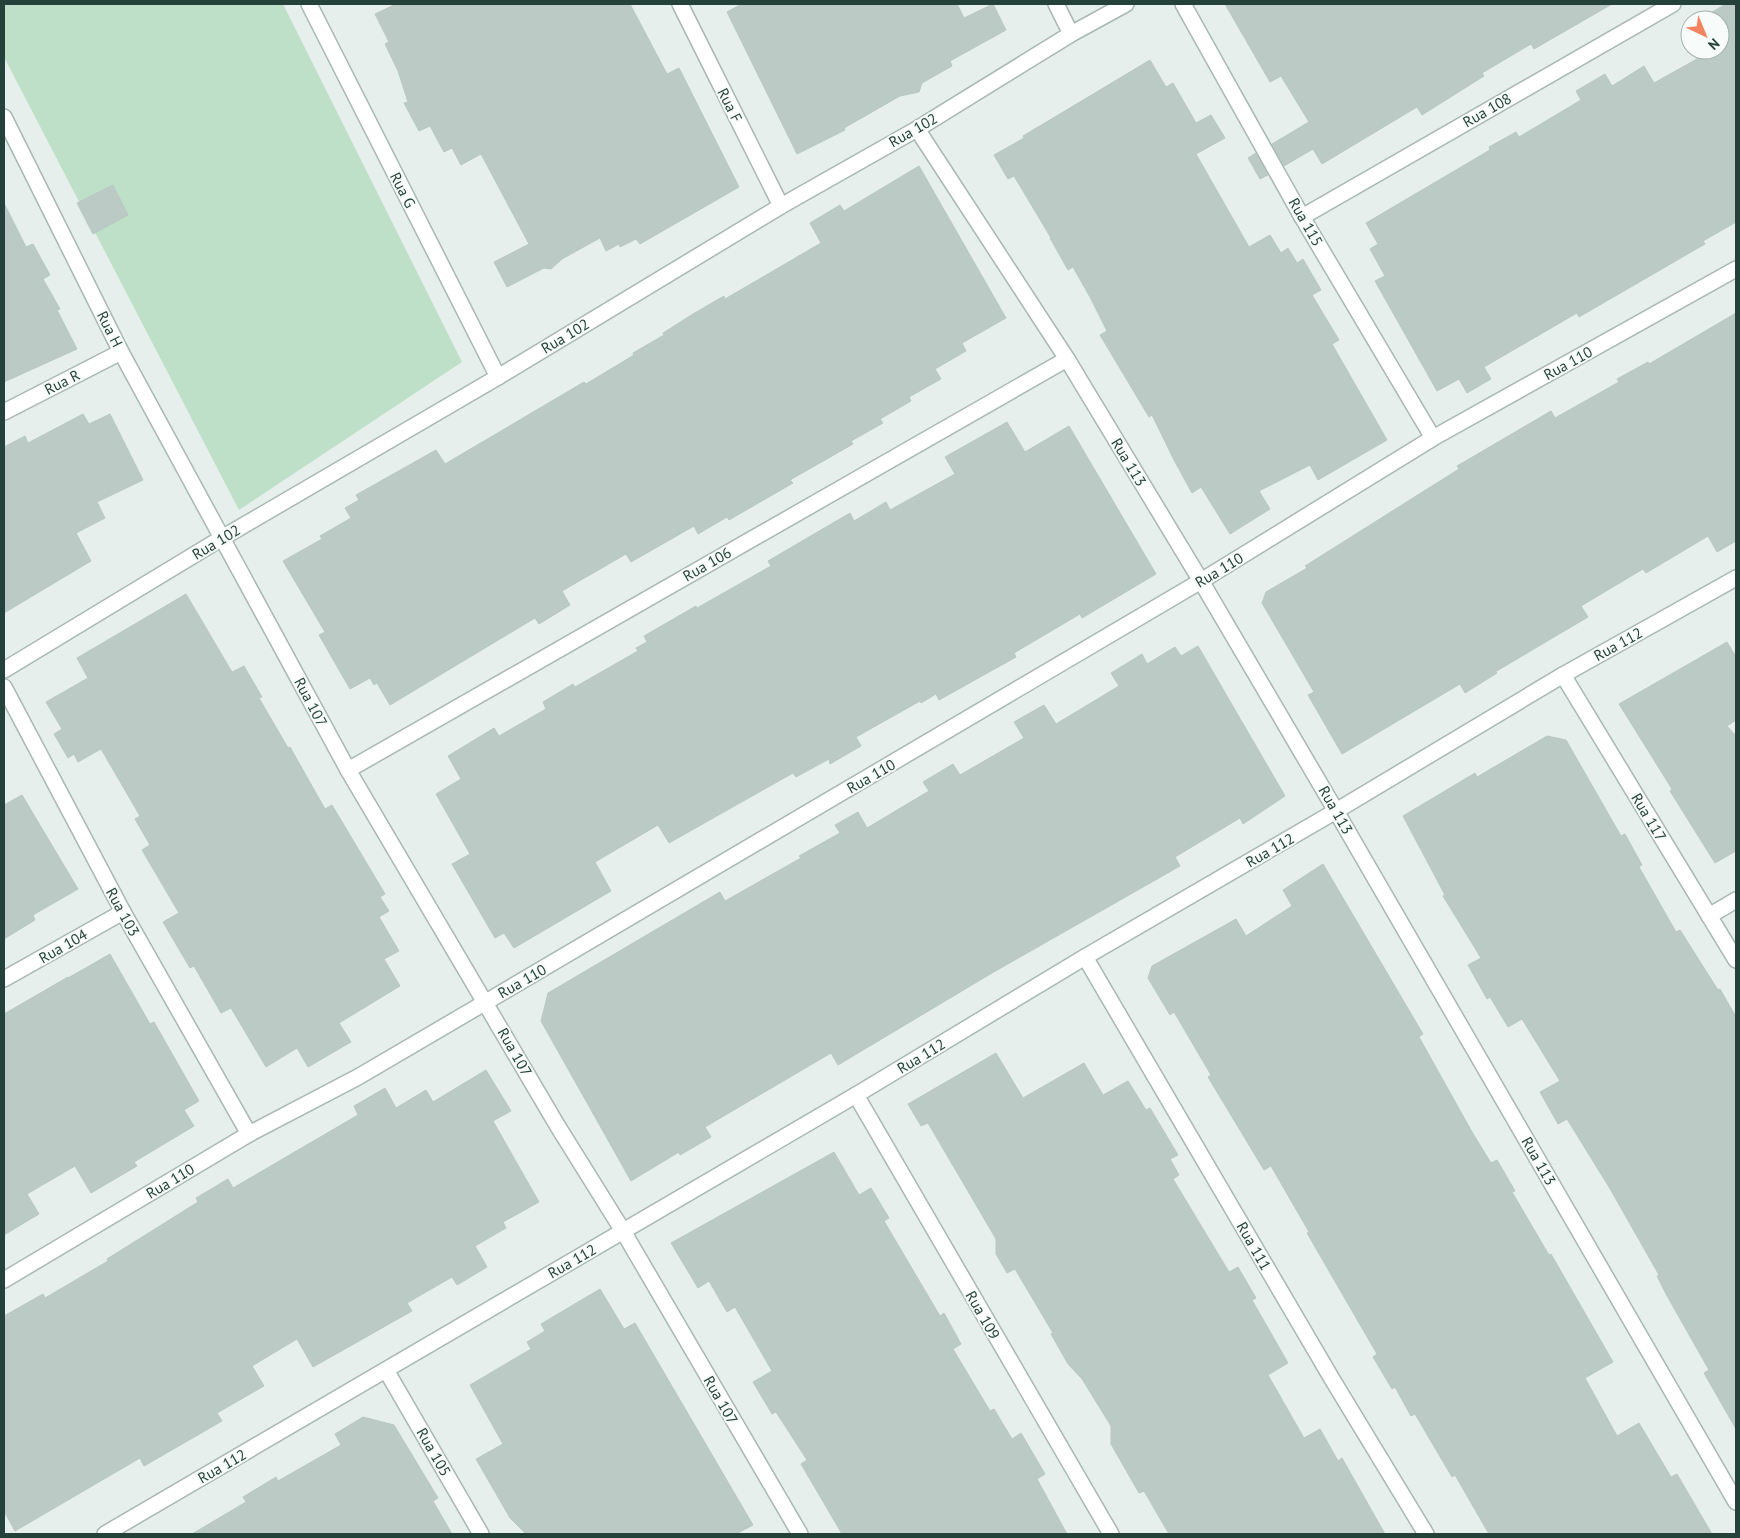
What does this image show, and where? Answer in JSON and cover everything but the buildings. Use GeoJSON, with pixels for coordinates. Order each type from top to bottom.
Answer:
{"type":"FeatureCollection","features":[{"type":"Feature","properties":{"kind":"street","name":"Rua G"},"geometry":{"type":"LineString","coordinates":[[309,4],[498,377]]}},
{"type":"Feature","properties":{"kind":"street","name":"Rua F"},"geometry":{"type":"LineString","coordinates":[[680,4],[781,206]]}},
{"type":"Feature","properties":{"kind":"street"},"geometry":{"type":"LineString","coordinates":[[1056,4],[1071,34]]}},
{"type":"Feature","properties":{"kind":"street","name":"Rua 102"},"geometry":{"type":"LineString","coordinates":[[4,670],[222,538],[498,377],[781,206],[918,129],[1071,34],[1126,4]]}},
{"type":"Feature","properties":{"kind":"street","name":"Rua 115"},"geometry":{"type":"LineString","coordinates":[[1182,4],[1302,217],[1433,438]]}},
{"type":"Feature","properties":{"kind":"street","name":"Rua 108"},"geometry":{"type":"LineString","coordinates":[[1302,217],[1673,4]]}},
{"type":"Feature","properties":{"kind":"street","name":"Rua H"},"geometry":{"type":"LineString","coordinates":[[4,117],[121,352],[222,538]]}},
{"type":"Feature","properties":{"kind":"street","name":"Rua 113"},"geometry":{"type":"LineString","coordinates":[[918,129],[1066,359],[1201,581],[1736,1502]]}},
{"type":"Feature","properties":{"kind":"street","name":"Rua 110"},"geometry":{"type":"LineString","coordinates":[[4,1280],[249,1134],[358,1077],[1201,581],[1433,438],[1736,269]]}},
{"type":"Feature","properties":{"kind":"street","name":"Rua R"},"geometry":{"type":"LineString","coordinates":[[4,412],[121,352]]}},
{"type":"Feature","properties":{"kind":"street","name":"Rua 106"},"geometry":{"type":"LineString","coordinates":[[348,770],[1066,359]]}},
{"type":"Feature","properties":{"kind":"street","name":"Rua 107"},"geometry":{"type":"LineString","coordinates":[[222,538],[348,770],[557,1125],[623,1231],[800,1534]]}},
{"type":"Feature","properties":{"kind":"street","name":"Rua 112"},"geometry":{"type":"LineString","coordinates":[[105,1534],[856,1095],[1085,957],[1336,811],[1563,675],[1736,578]]}},
{"type":"Feature","properties":{"kind":"street","name":"Rua 117"},"geometry":{"type":"LineString","coordinates":[[1563,675],[1736,960]]}},
{"type":"Feature","properties":{"kind":"street","name":"Rua 103"},"geometry":{"type":"LineString","coordinates":[[4,687],[123,912],[249,1134]]}},
{"type":"Feature","properties":{"kind":"street"},"geometry":{"type":"LineString","coordinates":[[1709,916],[1736,900]]}},
{"type":"Feature","properties":{"kind":"street","name":"Rua 104"},"geometry":{"type":"LineString","coordinates":[[4,979],[123,912]]}},
{"type":"Feature","properties":{"kind":"street","name":"Rua 111"},"geometry":{"type":"LineString","coordinates":[[1085,957],[1327,1370],[1426,1534]]}},
{"type":"Feature","properties":{"kind":"street","name":"Rua 109"},"geometry":{"type":"LineString","coordinates":[[856,1095],[1111,1534]]}},
{"type":"Feature","properties":{"kind":"street","name":"Rua 105"},"geometry":{"type":"LineString","coordinates":[[386,1370],[481,1534]]}},
{"type":"Feature","properties":{"kind":"green space"},"geometry":{"type":"Polygon","coordinates":[[[4,4],[283,4],[462,362],[239,510],[4,57],[4,4]]]}}]}
